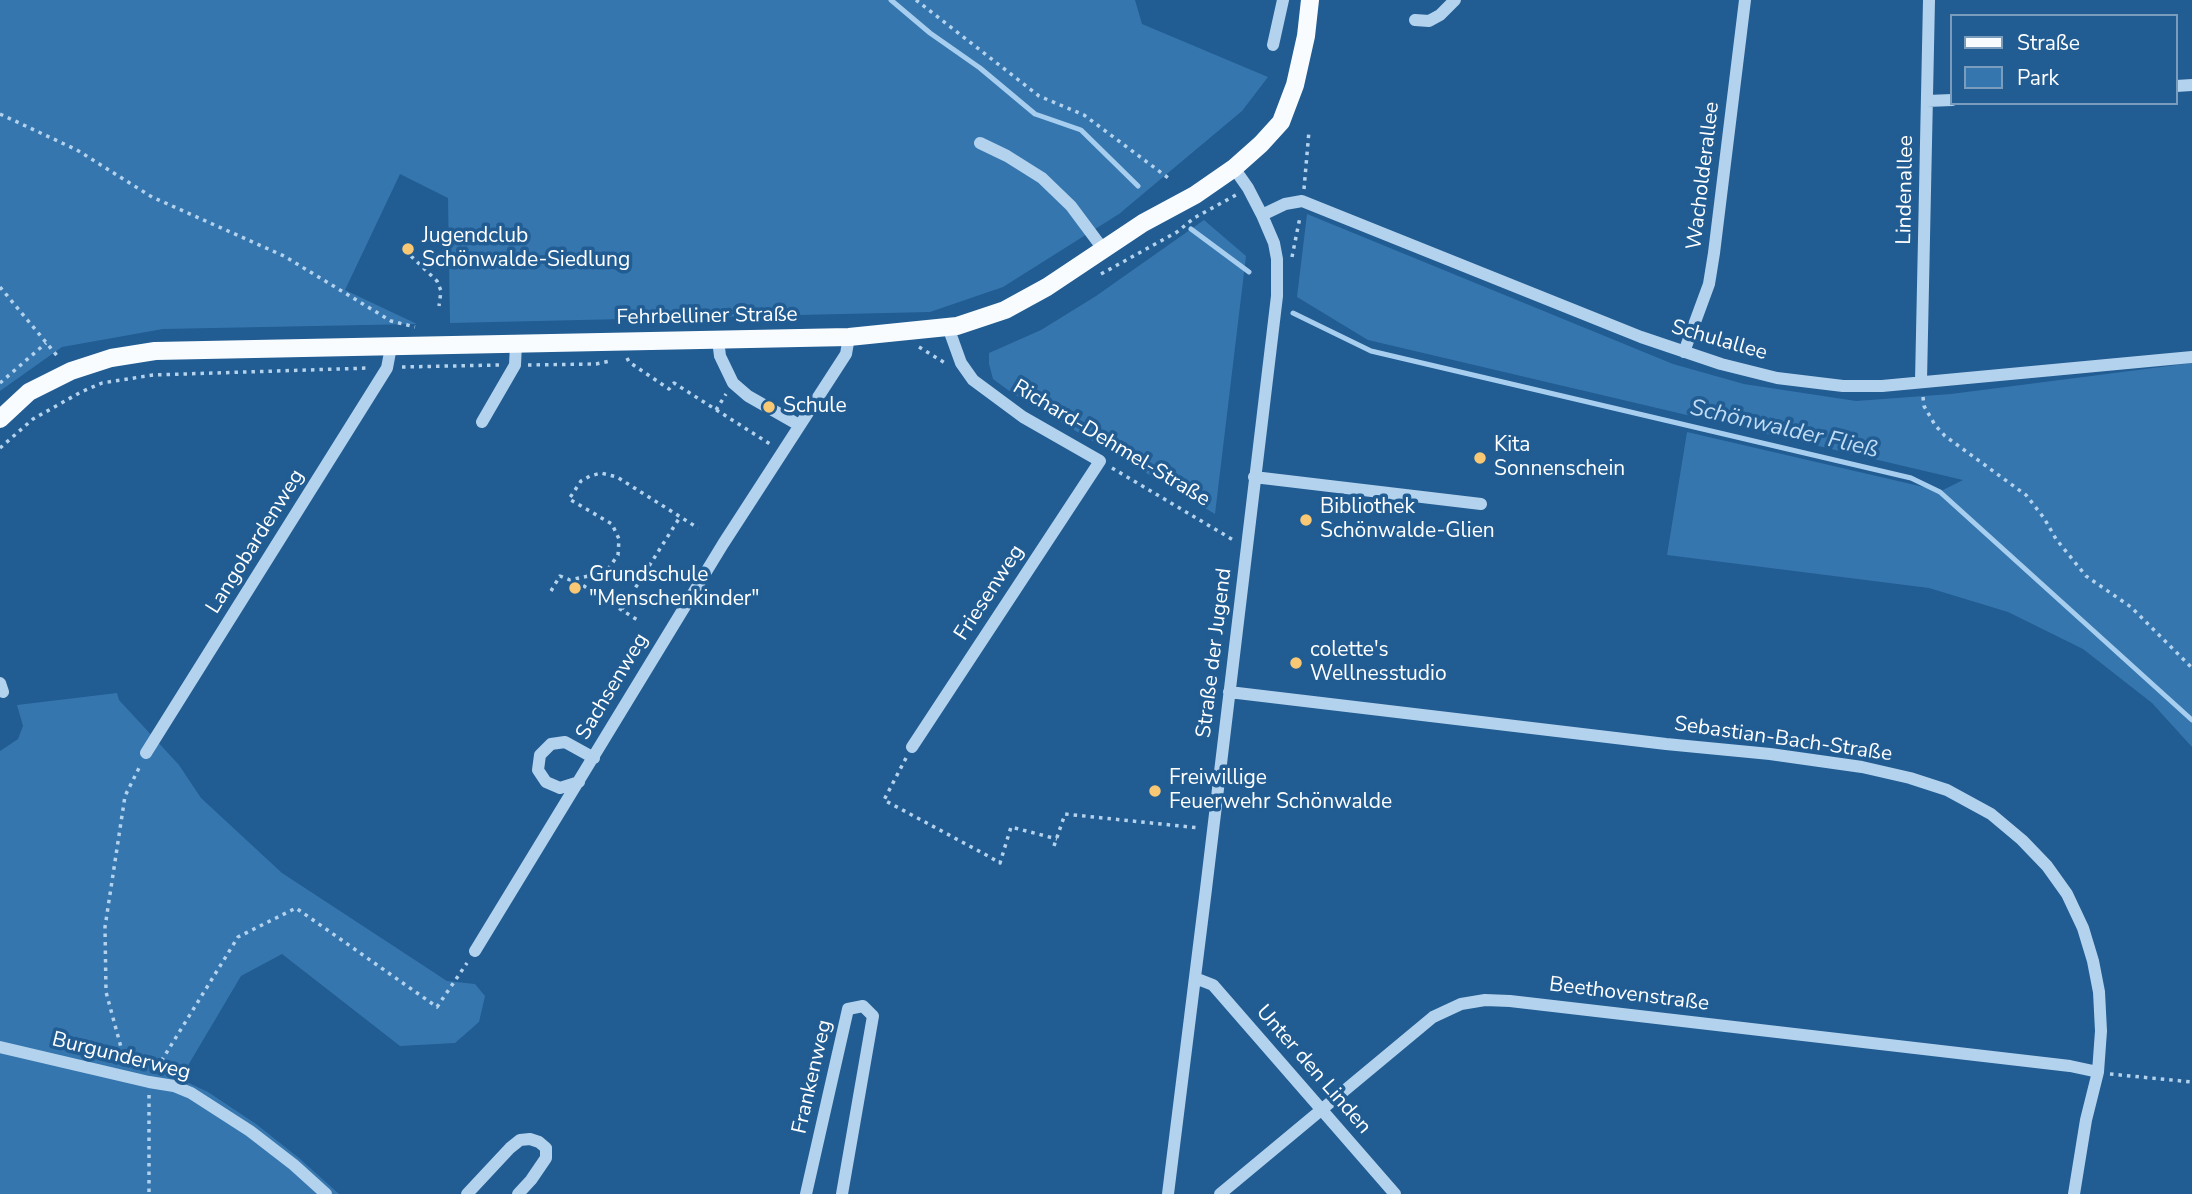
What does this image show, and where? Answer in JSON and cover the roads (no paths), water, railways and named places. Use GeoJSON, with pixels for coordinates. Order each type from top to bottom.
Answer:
{"type":"FeatureCollection","features":[{"type":"Feature","properties":{"kind":"main road","name":"Fehrbelliner Straße"},"geometry":{"type":"LineString","coordinates":[[0,419],[29,392],[71,371],[111,358],[155,351],[849,337],[948,327],[1005,310],[1047,287],[1143,223],[1195,195],[1261,144],[1281,122],[1295,85],[1306,36],[1310,0]]}},
{"type":"Feature","properties":{"kind":"street"},"geometry":{"type":"LineString","coordinates":[[1273,46],[1283,0]]}},
{"type":"Feature","properties":{"kind":"street"},"geometry":{"type":"LineString","coordinates":[[1415,20],[1429,21],[1440,15],[1455,0]]}},
{"type":"Feature","properties":{"kind":"street","name":"Wacholderallee"},"geometry":{"type":"LineString","coordinates":[[1684,352],[1709,284],[1745,0]]}},
{"type":"Feature","properties":{"kind":"street","name":"Lindenallee"},"geometry":{"type":"LineString","coordinates":[[1921,381],[1929,0]]}},
{"type":"Feature","properties":{"kind":"street"},"geometry":{"type":"LineString","coordinates":[[1927,102],[1951,100]]}},
{"type":"Feature","properties":{"kind":"street"},"geometry":{"type":"LineString","coordinates":[[980,143],[1042,178],[1071,206],[1103,249]]}},
{"type":"Feature","properties":{"kind":"street","name":"Straße der Jugend"},"geometry":{"type":"LineString","coordinates":[[1168,1194],[1277,296],[1274,243],[1248,188],[1234,167]]}},
{"type":"Feature","properties":{"kind":"street","name":"Schulallee"},"geometry":{"type":"LineString","coordinates":[[1262,215],[1285,204],[1303,201],[1684,352],[1777,378],[1843,386],[1869,386],[2192,357]]}},
{"type":"Feature","properties":{"kind":"street","name":"Richard-Dehmel-Straße"},"geometry":{"type":"LineString","coordinates":[[948,327],[961,363],[973,380],[1023,418],[1100,461]]}},
{"type":"Feature","properties":{"kind":"street","name":"Sachsenweg"},"geometry":{"type":"LineString","coordinates":[[475,951],[672,627],[846,354],[849,337]]}},
{"type":"Feature","properties":{"kind":"street"},"geometry":{"type":"LineString","coordinates":[[718,340],[720,356],[733,383],[748,396],[800,425]]}},
{"type":"Feature","properties":{"kind":"street"},"geometry":{"type":"LineString","coordinates":[[482,422],[515,365],[516,344]]}},
{"type":"Feature","properties":{"kind":"street","name":"Langobardenweg"},"geometry":{"type":"LineString","coordinates":[[146,753],[387,368],[391,348]]}},
{"type":"Feature","properties":{"kind":"street","name":"Friesenweg"},"geometry":{"type":"LineString","coordinates":[[912,747],[1100,461]]}},
{"type":"Feature","properties":{"kind":"street"},"geometry":{"type":"LineString","coordinates":[[1254,477],[1481,504]]}},
{"type":"Feature","properties":{"kind":"street","name":"Sebastian-Bach-Straße"},"geometry":{"type":"LineString","coordinates":[[1229,692],[1666,744],[1783,755],[1862,767],[1947,790],[1991,814],[2047,866],[2067,894],[2083,928],[2093,961],[2099,992],[2101,1031],[2098,1072],[2086,1119],[2074,1194]]}},
{"type":"Feature","properties":{"kind":"street"},"geometry":{"type":"LineString","coordinates":[[579,782],[560,788],[546,782],[538,770],[540,755],[551,744],[565,742],[594,758]]}},
{"type":"Feature","properties":{"kind":"street","name":"Unter den Linden"},"geometry":{"type":"LineString","coordinates":[[1195,978],[1213,985],[1395,1194]]}},
{"type":"Feature","properties":{"kind":"street","name":"Beethovenstraße"},"geometry":{"type":"LineString","coordinates":[[1220,1194],[1433,1017],[1461,1004],[1485,1000],[2070,1066],[2098,1072]]}},
{"type":"Feature","properties":{"kind":"street","name":"Frankenweg"},"geometry":{"type":"LineString","coordinates":[[806,1194],[848,1009],[863,1006],[873,1016],[842,1194]]}},
{"type":"Feature","properties":{"kind":"street","name":"Burgunderweg"},"geometry":{"type":"LineString","coordinates":[[0,1047],[174,1086],[202,1099],[250,1131],[326,1194]]}},
{"type":"Feature","properties":{"kind":"street"},"geometry":{"type":"LineString","coordinates":[[467,1194],[510,1148],[520,1140],[530,1139],[546,1148],[546,1158],[518,1194]]}},
{"type":"Feature","properties":{"kind":"waterway","name":"Schönwalder Fließ"},"geometry":{"type":"LineString","coordinates":[[891,0],[1035,114],[1081,130],[1138,186]]}},
{"type":"Feature","properties":{"kind":"waterway","name":"Schönwalder Fließ"},"geometry":{"type":"LineString","coordinates":[[1191,229],[1249,272]]}},
{"type":"Feature","properties":{"kind":"waterway","name":"Schönwalder Fließ"},"geometry":{"type":"LineString","coordinates":[[1293,313],[1371,351],[1911,478],[1940,492],[2192,720]]}},
{"type":"Feature","properties":{"kind":"place","name":"Jugendclub Schönwalde-Siedlung"},"geometry":{"type":"Point","coordinates":[408,249]}},
{"type":"Feature","properties":{"kind":"place","name":"Schule"},"geometry":{"type":"Point","coordinates":[769,407]}},
{"type":"Feature","properties":{"kind":"place","name":"Kita Sonnenschein"},"geometry":{"type":"Point","coordinates":[1480,458]}},
{"type":"Feature","properties":{"kind":"place","name":"Bibliothek Schönwalde-Glien"},"geometry":{"type":"Point","coordinates":[1306,520]}},
{"type":"Feature","properties":{"kind":"place","name":"Grundschule \"Menschenkinder\""},"geometry":{"type":"Point","coordinates":[575,588]}},
{"type":"Feature","properties":{"kind":"place","name":"colette's Wellnesstudio"},"geometry":{"type":"Point","coordinates":[1296,663]}},
{"type":"Feature","properties":{"kind":"place","name":"Freiwillige Feuerwehr Schönwalde"},"geometry":{"type":"Point","coordinates":[1155,791]}}]}
